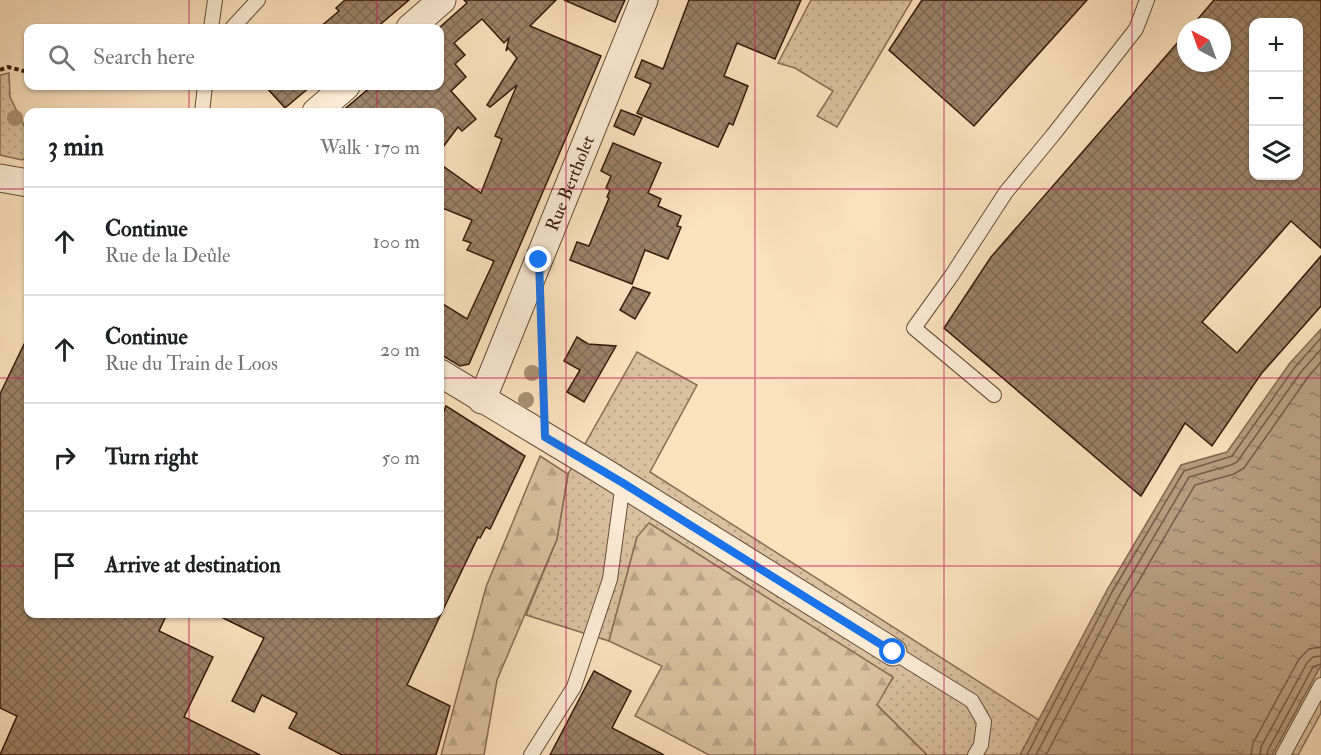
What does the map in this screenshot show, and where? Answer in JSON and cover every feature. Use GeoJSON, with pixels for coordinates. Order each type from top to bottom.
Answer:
{"type":"FeatureCollection","features":[{"type":"Feature","properties":{"kind":"street"},"geometry":{"type":"LineString","coordinates":[[415,24],[442,0]]}},
{"type":"Feature","properties":{"kind":"street","name":"Rue Bertholet"},"geometry":{"type":"LineString","coordinates":[[482,400],[644,0]]}},
{"type":"Feature","properties":{"kind":"street"},"geometry":{"type":"LineString","coordinates":[[321,108],[341,90]]}},
{"type":"Feature","properties":{"kind":"street"},"geometry":{"type":"LineString","coordinates":[[0,178],[24,182]]}},
{"type":"Feature","properties":{"kind":"street"},"geometry":{"type":"LineString","coordinates":[[444,376],[612,476],[893,652]]}},
{"type":"Feature","properties":{"kind":"lane"},"geometry":{"type":"LineString","coordinates":[[212,24],[214,0]]}},
{"type":"Feature","properties":{"kind":"lane"},"geometry":{"type":"LineString","coordinates":[[236,24],[258,0]]}},
{"type":"Feature","properties":{"kind":"lane"},"geometry":{"type":"LineString","coordinates":[[994,395],[914,328],[1006,192],[1136,29],[1147,0]]}},
{"type":"Feature","properties":{"kind":"lane"},"geometry":{"type":"LineString","coordinates":[[202,108],[205,90]]}},
{"type":"Feature","properties":{"kind":"lane"},"geometry":{"type":"LineString","coordinates":[[531,755],[574,687],[610,579],[612,476]]}},
{"type":"Feature","properties":{"kind":"lane"},"geometry":{"type":"LineString","coordinates":[[893,652],[972,701],[984,722],[981,745],[975,755]]}},
{"type":"Feature","properties":{"kind":"lane"},"geometry":{"type":"LineString","coordinates":[[1283,755],[1321,685]]}},
{"type":"Feature","properties":{"kind":"path"},"geometry":{"type":"LineString","coordinates":[[0,70],[8,67],[24,71]]}},
{"type":"Feature","properties":{"kind":"path"},"geometry":{"type":"LineString","coordinates":[[541,319],[545,437]]}},
{"type":"Feature","properties":{"kind":"green space"},"geometry":{"type":"Polygon","coordinates":[[[811,0],[912,0],[837,127],[817,116],[833,91],[795,68],[778,63],[811,0]]]}},
{"type":"Feature","properties":{"kind":"green space"},"geometry":{"type":"Polygon","coordinates":[[[9,73],[10,97],[24,126],[24,159],[22,160],[0,155],[0,75],[9,73]]]}},
{"type":"Feature","properties":{"kind":"green space"},"geometry":{"type":"Polygon","coordinates":[[[637,352],[697,385],[650,472],[1039,720],[1020,755],[927,755],[876,704],[893,678],[637,537],[609,641],[526,615],[557,539],[568,474],[637,352]]]}},
{"type":"Feature","properties":{"kind":"green space"},"geometry":{"type":"Polygon","coordinates":[[[540,456],[568,474],[557,539],[497,680],[484,755],[441,755],[486,587],[540,456]]]}},
{"type":"Feature","properties":{"kind":"green space"},"geometry":{"type":"Polygon","coordinates":[[[649,523],[893,677],[877,705],[927,755],[709,755],[635,716],[662,666],[609,641],[637,537],[649,523]]]}},
{"type":"Feature","properties":{"kind":"green space"},"geometry":{"type":"Polygon","coordinates":[[[1321,665],[1321,713],[1298,755],[1272,755],[1321,665]]]}},
{"type":"Feature","properties":{"kind":"water"},"geometry":{"type":"Polygon","coordinates":[[[1321,329],[1321,665],[1272,755],[1020,755],[1107,590],[1181,465],[1227,452],[1290,363],[1321,329]]]}},
{"type":"Feature","properties":{"kind":"building"},"geometry":{"type":"Polygon","coordinates":[[[345,0],[409,0],[381,24],[324,24],[339,11],[336,8],[345,0]]]}},
{"type":"Feature","properties":{"kind":"building"},"geometry":{"type":"Polygon","coordinates":[[[464,0],[556,0],[530,26],[601,56],[469,364],[460,366],[444,356],[444,305],[467,319],[494,261],[467,250],[471,243],[463,240],[472,220],[444,209],[444,167],[481,193],[502,139],[495,136],[517,85],[490,107],[487,105],[517,58],[508,48],[506,51],[509,38],[504,43],[482,19],[454,43],[465,55],[455,64],[466,77],[451,91],[476,119],[462,131],[458,127],[444,146],[444,108],[346,108],[367,90],[444,90],[443,24],[467,3],[464,0]]]}},
{"type":"Feature","properties":{"kind":"building"},"geometry":{"type":"Polygon","coordinates":[[[564,0],[625,0],[615,22],[564,0]]]}},
{"type":"Feature","properties":{"kind":"building"},"geometry":{"type":"Polygon","coordinates":[[[689,0],[801,0],[775,59],[737,43],[724,76],[748,86],[733,125],[729,123],[718,147],[637,113],[651,84],[635,77],[642,60],[663,69],[689,0]]]}},
{"type":"Feature","properties":{"kind":"building"},"geometry":{"type":"Polygon","coordinates":[[[922,0],[1087,0],[974,126],[889,50],[922,0]]]}},
{"type":"Feature","properties":{"kind":"building"},"geometry":{"type":"Polygon","coordinates":[[[1214,0],[1321,0],[1321,248],[1291,221],[1202,322],[1237,353],[1321,256],[1321,306],[1261,374],[1212,446],[1185,423],[1141,496],[944,328],[991,257],[1177,43],[1177,72],[1231,72],[1231,18],[1199,18],[1214,0]]]}},
{"type":"Feature","properties":{"kind":"building"},"geometry":{"type":"Polygon","coordinates":[[[269,90],[306,90],[285,108],[269,90]]]}},
{"type":"Feature","properties":{"kind":"building"},"geometry":{"type":"Polygon","coordinates":[[[621,110],[642,118],[634,135],[614,126],[621,110]]]}},
{"type":"Feature","properties":{"kind":"building"},"geometry":{"type":"Polygon","coordinates":[[[613,143],[661,163],[648,193],[661,199],[658,206],[681,216],[677,226],[681,227],[668,259],[645,250],[632,284],[570,260],[577,242],[589,246],[609,198],[607,197],[610,190],[606,188],[611,176],[601,171],[613,143]]]}},
{"type":"Feature","properties":{"kind":"building"},"geometry":{"type":"Polygon","coordinates":[[[633,287],[650,293],[635,319],[620,310],[633,287]]]}},
{"type":"Feature","properties":{"kind":"building"},"geometry":{"type":"Polygon","coordinates":[[[577,337],[588,344],[616,346],[584,402],[567,392],[580,370],[564,361],[577,337]]]}},
{"type":"Feature","properties":{"kind":"building"},"geometry":{"type":"Polygon","coordinates":[[[24,344],[24,618],[165,618],[159,631],[213,657],[184,717],[260,755],[0,755],[17,716],[0,708],[0,394],[24,344]]]}},
{"type":"Feature","properties":{"kind":"building"},"geometry":{"type":"Polygon","coordinates":[[[446,406],[525,456],[490,529],[486,527],[480,538],[478,537],[444,608],[444,411],[446,406]]]}},
{"type":"Feature","properties":{"kind":"building"},"geometry":{"type":"Polygon","coordinates":[[[223,618],[439,618],[407,685],[450,706],[436,755],[342,755],[289,728],[297,713],[262,695],[254,712],[232,701],[264,638],[223,618]]]}},
{"type":"Feature","properties":{"kind":"building"},"geometry":{"type":"Polygon","coordinates":[[[594,671],[631,691],[612,728],[664,755],[550,755],[594,671]]]}},
{"type":"Feature","properties":{"kind":"route"},"geometry":{"type":"LineString","coordinates":[[539,260],[545,437],[623,483],[893,652]]}}]}
